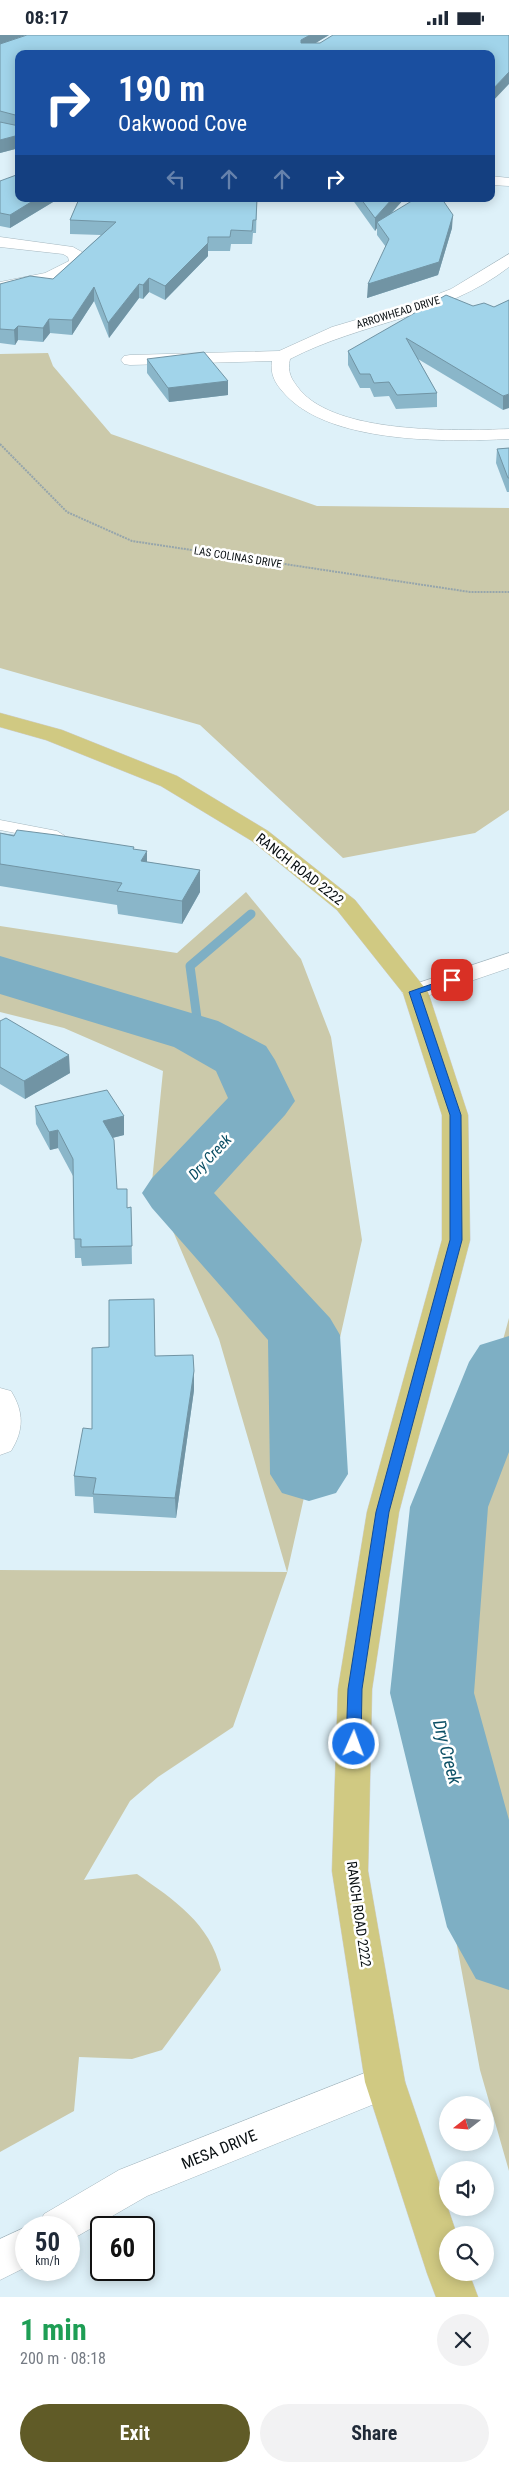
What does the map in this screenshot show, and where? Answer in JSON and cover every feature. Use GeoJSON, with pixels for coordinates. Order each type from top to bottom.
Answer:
{"type":"FeatureCollection","features":[{"type":"Feature","properties":{"kind":"main road","name":"RANCH ROAD 2222"},"geometry":{"type":"LineString","coordinates":[[0,720],[54,735],[169,781],[260,836],[346,905],[415,992],[456,1115],[456,1240],[383,1512],[355,1689],[350,1871],[385,2082],[439,2244]]}},
{"type":"Feature","properties":{"kind":"main road","name":"RANCH ROAD 2222"},"geometry":{"type":"LineString","coordinates":[[451,2281],[457,2297]]}},
{"type":"Feature","properties":{"kind":"street"},"geometry":{"type":"LineString","coordinates":[[495,180],[509,182]]}},
{"type":"Feature","properties":{"kind":"street"},"geometry":{"type":"LineString","coordinates":[[0,242],[67,250],[76,255],[77,262],[71,268],[52,275],[0,287]]}},
{"type":"Feature","properties":{"kind":"street","name":"ARROWHEAD DRIVE"},"geometry":{"type":"LineString","coordinates":[[282,356],[302,344],[333,332],[434,301],[472,287],[496,271],[509,259]]}},
{"type":"Feature","properties":{"kind":"street"},"geometry":{"type":"LineString","coordinates":[[130,360],[282,356],[280,372],[289,391],[305,404],[332,418],[370,428],[415,434],[466,437],[509,434]]}},
{"type":"Feature","properties":{"kind":"street"},"geometry":{"type":"LineString","coordinates":[[415,992],[509,960]]}},
{"type":"Feature","properties":{"kind":"street"},"geometry":{"type":"LineString","coordinates":[[0,1399],[7,1420],[0,1444]]}},
{"type":"Feature","properties":{"kind":"street","name":"MESA DRIVE"},"geometry":{"type":"LineString","coordinates":[[77,2216],[133,2183],[385,2082]]}},
{"type":"Feature","properties":{"kind":"street"},"geometry":{"type":"LineString","coordinates":[[0,2261],[15,2252]]}},
{"type":"Feature","properties":{"kind":"lane"},"geometry":{"type":"LineString","coordinates":[[0,825],[57,836]]}},
{"type":"Feature","properties":{"kind":"path","name":"LAS COLINAS DRIVE"},"geometry":{"type":"LineString","coordinates":[[0,444],[67,512],[132,541],[470,592],[509,592]]}},
{"type":"Feature","properties":{"kind":"shaded area"},"geometry":{"type":"Polygon","coordinates":[[[48,353],[53,366],[111,434],[317,506],[509,508],[509,810],[475,833],[343,858],[200,725],[0,668],[0,354],[48,353]]]}},
{"type":"Feature","properties":{"kind":"shaded area"},"geometry":{"type":"Polygon","coordinates":[[[246,892],[301,959],[331,1037],[362,1240],[287,1573],[233,1727],[158,1777],[130,1801],[84,1880],[137,1874],[189,1914],[216,1953],[221,1970],[162,2050],[132,2059],[79,2057],[74,2111],[0,2152],[0,1570],[287,1572],[219,1339],[152,1182],[163,1071],[64,1028],[0,1012],[0,926],[177,953],[246,892]]]}},
{"type":"Feature","properties":{"kind":"shaded area"},"geometry":{"type":"Polygon","coordinates":[[[509,1318],[509,2171],[494,2119],[494,2096],[487,2096],[480,2070],[433,1816],[438,1576],[509,1318]]]}},
{"type":"Feature","properties":{"kind":"building"},"geometry":{"type":"Polygon","coordinates":[[[27,35],[310,35],[301,40],[301,43],[320,43],[333,35],[509,35],[509,72],[495,87],[495,50],[15,50],[15,115],[0,111],[0,44],[27,35]]]}},
{"type":"Feature","properties":{"kind":"building"},"geometry":{"type":"Polygon","coordinates":[[[0,122],[15,125],[15,136],[0,140],[0,122]]]}},
{"type":"Feature","properties":{"kind":"building"},"geometry":{"type":"Polygon","coordinates":[[[15,175],[15,202],[31,202],[10,215],[0,213],[0,181],[15,175]]]}},
{"type":"Feature","properties":{"kind":"building"},"geometry":{"type":"Polygon","coordinates":[[[78,202],[257,202],[256,220],[253,220],[252,231],[231,230],[230,237],[208,237],[208,243],[165,286],[149,278],[143,285],[139,284],[108,323],[94,287],[72,320],[49,319],[43,328],[18,326],[14,330],[0,329],[0,284],[30,276],[53,279],[116,222],[70,220],[78,202]]]}},
{"type":"Feature","properties":{"kind":"building"},"geometry":{"type":"Polygon","coordinates":[[[363,202],[389,202],[375,218],[363,202]]]}},
{"type":"Feature","properties":{"kind":"building"},"geometry":{"type":"Polygon","coordinates":[[[410,202],[444,202],[453,215],[439,262],[368,284],[389,239],[377,222],[410,202]]]}},
{"type":"Feature","properties":{"kind":"building"},"geometry":{"type":"Polygon","coordinates":[[[446,295],[473,306],[484,303],[494,307],[509,300],[509,394],[503,396],[406,338],[437,393],[397,395],[389,382],[374,383],[370,374],[360,374],[348,351],[446,295]]]}},
{"type":"Feature","properties":{"kind":"building"},"geometry":{"type":"Polygon","coordinates":[[[204,352],[228,381],[168,388],[147,359],[204,352]]]}},
{"type":"Feature","properties":{"kind":"building"},"geometry":{"type":"Polygon","coordinates":[[[509,448],[509,478],[508,478],[497,449],[509,448]]]}},
{"type":"Feature","properties":{"kind":"building"},"geometry":{"type":"Polygon","coordinates":[[[17,830],[134,847],[133,849],[147,851],[141,861],[200,870],[182,901],[117,891],[122,883],[0,864],[0,833],[14,836],[17,830]]]}},
{"type":"Feature","properties":{"kind":"building"},"geometry":{"type":"Polygon","coordinates":[[[6,1018],[69,1055],[24,1081],[0,1067],[0,1021],[6,1018]]]}},
{"type":"Feature","properties":{"kind":"building"},"geometry":{"type":"Polygon","coordinates":[[[107,1090],[124,1116],[103,1121],[114,1140],[117,1189],[127,1189],[127,1208],[131,1207],[132,1246],[81,1247],[81,1239],[74,1239],[73,1159],[58,1130],[49,1132],[35,1106],[107,1090]]]}},
{"type":"Feature","properties":{"kind":"building"},"geometry":{"type":"Polygon","coordinates":[[[154,1299],[155,1356],[193,1355],[194,1371],[175,1498],[93,1494],[96,1478],[74,1476],[83,1428],[92,1429],[92,1348],[109,1347],[109,1300],[154,1299]]]}},
{"type":"Feature","properties":{"kind":"waterway"},"geometry":{"type":"LineString","coordinates":[[196,1034],[198,1026],[190,966],[251,914]]}},
{"type":"Feature","properties":{"kind":"waterway","name":"Dry Creek"},"geometry":{"type":"LineString","coordinates":[[0,974],[196,1034],[243,1060],[262,1101],[176,1193],[304,1335],[309,1474]]}},
{"type":"Feature","properties":{"kind":"waterway","name":"Dry Creek"},"geometry":{"type":"LineString","coordinates":[[509,1360],[506,1362],[449,1507],[432,1693],[493,1927],[509,1952]]}},
{"type":"Feature","properties":{"kind":"route"},"geometry":{"type":"LineString","coordinates":[[354,1744],[355,1689],[383,1512],[456,1240],[456,1115],[415,992],[452,980]]}}]}
